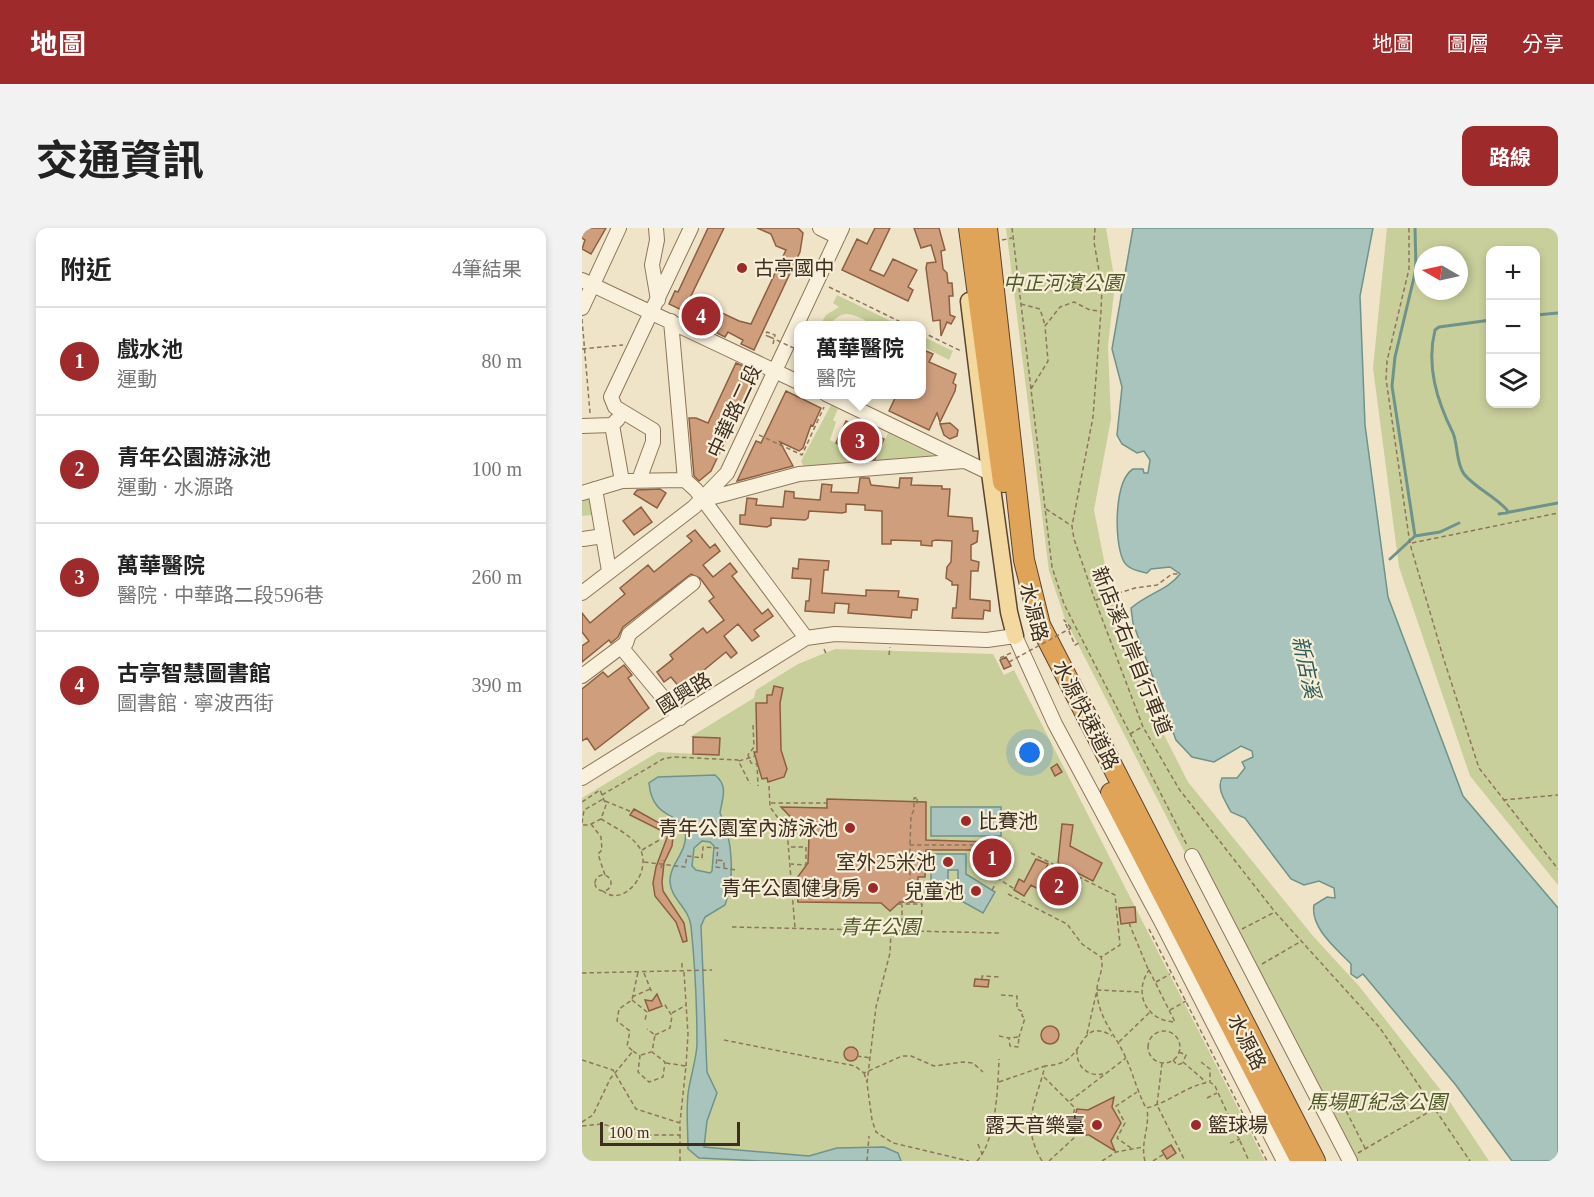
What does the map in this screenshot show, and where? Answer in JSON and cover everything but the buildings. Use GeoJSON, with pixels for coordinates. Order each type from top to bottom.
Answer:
{"type":"FeatureCollection","features":[{"type":"Feature","properties":{"kind":"highway","name":"水源快速道路"},"geometry":{"type":"LineString","coordinates":[[969,228],[1016,582],[1039,649],[1300,1161]]}},
{"type":"Feature","properties":{"kind":"highway"},"geometry":{"type":"LineString","coordinates":[[977,228],[990,323],[1006,392]]}},
{"type":"Feature","properties":{"kind":"highway","name":"水源快速道路"},"geometry":{"type":"LineString","coordinates":[[987,228],[1024,560],[1040,625],[1316,1161]]}},
{"type":"Feature","properties":{"kind":"main road","name":"水源路"},"geometry":{"type":"LineString","coordinates":[[960,228],[1014,644]]}},
{"type":"Feature","properties":{"kind":"street"},"geometry":{"type":"LineString","coordinates":[[582,308],[587,282],[620,228]]}},
{"type":"Feature","properties":{"kind":"street"},"geometry":{"type":"LineString","coordinates":[[656,228],[657,240],[652,265],[658,300]]}},
{"type":"Feature","properties":{"kind":"street"},"geometry":{"type":"LineString","coordinates":[[639,480],[653,442],[653,430],[615,408],[611,397],[691,228]]}},
{"type":"Feature","properties":{"kind":"street"},"geometry":{"type":"LineString","coordinates":[[820,228],[840,232]]}},
{"type":"Feature","properties":{"kind":"street","name":"中華路二段"},"geometry":{"type":"LineString","coordinates":[[798,321],[840,232]]}},
{"type":"Feature","properties":{"kind":"street"},"geometry":{"type":"LineString","coordinates":[[587,282],[794,380]]}},
{"type":"Feature","properties":{"kind":"street"},"geometry":{"type":"LineString","coordinates":[[671,321],[685,480],[806,638]]}},
{"type":"Feature","properties":{"kind":"street","name":"中華路二段"},"geometry":{"type":"LineString","coordinates":[[582,593],[701,500],[727,472],[794,330]]}},
{"type":"Feature","properties":{"kind":"street"},"geometry":{"type":"LineString","coordinates":[[835,399],[990,473]]}},
{"type":"Feature","properties":{"kind":"street"},"geometry":{"type":"LineString","coordinates":[[586,426],[612,425],[624,414]]}},
{"type":"Feature","properties":{"kind":"street"},"geometry":{"type":"LineString","coordinates":[[612,425],[622,481]]}},
{"type":"Feature","properties":{"kind":"street"},"geometry":{"type":"LineString","coordinates":[[701,500],[718,494],[769,484],[799,474],[964,461]]}},
{"type":"Feature","properties":{"kind":"street"},"geometry":{"type":"LineString","coordinates":[[609,571],[603,536],[589,491],[622,481],[685,480]]}},
{"type":"Feature","properties":{"kind":"street"},"geometry":{"type":"LineString","coordinates":[[583,539],[603,536]]}},
{"type":"Feature","properties":{"kind":"street"},"geometry":{"type":"LineString","coordinates":[[582,676],[626,643],[629,634],[693,584]]}},
{"type":"Feature","properties":{"kind":"street","name":"國興路"},"geometry":{"type":"LineString","coordinates":[[582,778],[806,638],[835,634],[987,640],[1014,644]]}},
{"type":"Feature","properties":{"kind":"street","name":"水源路"},"geometry":{"type":"LineString","coordinates":[[1014,644],[1162,923],[1284,1161]]}},
{"type":"Feature","properties":{"kind":"street"},"geometry":{"type":"LineString","coordinates":[[621,647],[680,718]]}},
{"type":"Feature","properties":{"kind":"street"},"geometry":{"type":"LineString","coordinates":[[1192,856],[1350,1160]]}},
{"type":"Feature","properties":{"kind":"path"},"geometry":{"type":"LineString","coordinates":[[1012,228],[1052,567],[1064,604],[1082,642],[1192,856]]}},
{"type":"Feature","properties":{"kind":"path","name":"新店溪右岸自行車道"},"geometry":{"type":"LineString","coordinates":[[1095,228],[1094,242],[1102,288],[1093,417],[1072,526],[1074,539],[1095,600],[1143,727],[1179,789],[1275,912],[1380,1028],[1470,1161]]}},
{"type":"Feature","properties":{"kind":"path"},"geometry":{"type":"LineString","coordinates":[[1409,228],[1409,269],[1387,361],[1386,379],[1410,544],[1479,768],[1558,869]]}},
{"type":"Feature","properties":{"kind":"path"},"geometry":{"type":"LineString","coordinates":[[817,281],[899,321]]}},
{"type":"Feature","properties":{"kind":"path"},"geometry":{"type":"LineString","coordinates":[[1045,326],[1065,304],[1074,302],[1090,310],[1101,311]]}},
{"type":"Feature","properties":{"kind":"path"},"geometry":{"type":"LineString","coordinates":[[1021,304],[1040,309],[1045,326],[1048,361],[1031,390]]}},
{"type":"Feature","properties":{"kind":"path"},"geometry":{"type":"LineString","coordinates":[[582,319],[586,348],[586,426]]}},
{"type":"Feature","properties":{"kind":"path"},"geometry":{"type":"LineString","coordinates":[[772,344],[774,339],[775,335],[767,332],[765,335],[771,338],[774,339],[794,348]]}},
{"type":"Feature","properties":{"kind":"path"},"geometry":{"type":"LineString","coordinates":[[926,334],[976,358]]}},
{"type":"Feature","properties":{"kind":"path"},"geometry":{"type":"LineString","coordinates":[[582,349],[637,343]]}},
{"type":"Feature","properties":{"kind":"path"},"geometry":{"type":"LineString","coordinates":[[747,430],[802,455],[825,399]]}},
{"type":"Feature","properties":{"kind":"path"},"geometry":{"type":"LineString","coordinates":[[1045,509],[1072,526]]}},
{"type":"Feature","properties":{"kind":"path"},"geometry":{"type":"LineString","coordinates":[[1410,544],[1558,513]]}},
{"type":"Feature","properties":{"kind":"path"},"geometry":{"type":"LineString","coordinates":[[1095,600],[1135,588],[1157,585],[1172,574],[1179,574]]}},
{"type":"Feature","properties":{"kind":"path"},"geometry":{"type":"LineString","coordinates":[[1009,662],[1067,631],[1071,628],[1064,620],[1067,631],[1075,645],[1082,642]]}},
{"type":"Feature","properties":{"kind":"path"},"geometry":{"type":"LineString","coordinates":[[1000,658],[1014,644]]}},
{"type":"Feature","properties":{"kind":"path"},"geometry":{"type":"LineString","coordinates":[[889,655],[890,645]]}},
{"type":"Feature","properties":{"kind":"path"},"geometry":{"type":"LineString","coordinates":[[824,647],[827,656]]}},
{"type":"Feature","properties":{"kind":"path"},"geometry":{"type":"LineString","coordinates":[[584,810],[663,759],[684,757],[739,761],[747,756],[754,747],[753,725]]}},
{"type":"Feature","properties":{"kind":"path"},"geometry":{"type":"LineString","coordinates":[[1130,734],[1143,727]]}},
{"type":"Feature","properties":{"kind":"path"},"geometry":{"type":"LineString","coordinates":[[747,756],[755,756]]}},
{"type":"Feature","properties":{"kind":"path"},"geometry":{"type":"LineString","coordinates":[[747,756],[752,763],[757,764],[758,786]]}},
{"type":"Feature","properties":{"kind":"path"},"geometry":{"type":"LineString","coordinates":[[739,761],[750,784]]}},
{"type":"Feature","properties":{"kind":"path"},"geometry":{"type":"LineString","coordinates":[[769,786],[770,807],[787,830],[792,864],[795,928]]}},
{"type":"Feature","properties":{"kind":"path"},"geometry":{"type":"LineString","coordinates":[[582,802],[600,790],[604,798],[605,813],[601,819],[591,824],[582,824],[584,810],[582,806]]}},
{"type":"Feature","properties":{"kind":"path"},"geometry":{"type":"LineString","coordinates":[[1503,800],[1558,795]]}},
{"type":"Feature","properties":{"kind":"path"},"geometry":{"type":"LineString","coordinates":[[604,798],[632,812]]}},
{"type":"Feature","properties":{"kind":"path"},"geometry":{"type":"LineString","coordinates":[[907,889],[910,886],[910,816],[914,810],[914,798],[917,798],[918,805]]}},
{"type":"Feature","properties":{"kind":"path"},"geometry":{"type":"LineString","coordinates":[[770,803],[827,803]]}},
{"type":"Feature","properties":{"kind":"path"},"geometry":{"type":"LineString","coordinates":[[811,808],[816,803]]}},
{"type":"Feature","properties":{"kind":"path"},"geometry":{"type":"LineString","coordinates":[[601,819],[634,841],[641,850],[644,862],[642,874],[632,888],[615,894],[596,888],[597,877],[605,875]]}},
{"type":"Feature","properties":{"kind":"path"},"geometry":{"type":"LineString","coordinates":[[787,830],[796,823]]}},
{"type":"Feature","properties":{"kind":"path"},"geometry":{"type":"LineString","coordinates":[[591,824],[601,837],[602,850],[598,854],[605,875],[611,884],[603,891]]}},
{"type":"Feature","properties":{"kind":"path"},"geometry":{"type":"LineString","coordinates":[[641,850],[668,835]]}},
{"type":"Feature","properties":{"kind":"path"},"geometry":{"type":"LineString","coordinates":[[910,845],[998,846],[1004,850],[1006,864],[998,878]]}},
{"type":"Feature","properties":{"kind":"path"},"geometry":{"type":"LineString","coordinates":[[979,845],[978,866],[1015,889]]}},
{"type":"Feature","properties":{"kind":"path"},"geometry":{"type":"LineString","coordinates":[[644,862],[685,867],[687,856],[702,858],[704,847],[718,848],[716,867],[736,870]]}},
{"type":"Feature","properties":{"kind":"path"},"geometry":{"type":"LineString","coordinates":[[790,847],[806,847],[806,865],[792,864]]}},
{"type":"Feature","properties":{"kind":"path"},"geometry":{"type":"LineString","coordinates":[[1031,853],[1115,895],[1120,945],[1101,957]]}},
{"type":"Feature","properties":{"kind":"path"},"geometry":{"type":"LineString","coordinates":[[661,868],[663,860]]}},
{"type":"Feature","properties":{"kind":"path"},"geometry":{"type":"LineString","coordinates":[[717,860],[724,861],[723,868]]}},
{"type":"Feature","properties":{"kind":"path"},"geometry":{"type":"LineString","coordinates":[[992,890],[996,882]]}},
{"type":"Feature","properties":{"kind":"path"},"geometry":{"type":"LineString","coordinates":[[910,886],[922,886]]}},
{"type":"Feature","properties":{"kind":"path"},"geometry":{"type":"LineString","coordinates":[[998,1082],[1069,1059],[1086,1035],[1104,967],[1101,957],[1082,944],[1067,924],[1008,894]]}},
{"type":"Feature","properties":{"kind":"path"},"geometry":{"type":"LineString","coordinates":[[898,904],[922,904],[921,932]]}},
{"type":"Feature","properties":{"kind":"path"},"geometry":{"type":"LineString","coordinates":[[902,904],[902,931]]}},
{"type":"Feature","properties":{"kind":"path"},"geometry":{"type":"LineString","coordinates":[[1241,930],[1275,912]]}},
{"type":"Feature","properties":{"kind":"path"},"geometry":{"type":"LineString","coordinates":[[1129,923],[1175,1022],[1159,1019],[1150,1012],[1143,1001],[1141,992],[1149,970]]}},
{"type":"Feature","properties":{"kind":"path"},"geometry":{"type":"LineString","coordinates":[[732,927],[1000,933]]}},
{"type":"Feature","properties":{"kind":"path"},"geometry":{"type":"LineString","coordinates":[[1149,929],[1268,1161]]}},
{"type":"Feature","properties":{"kind":"path"},"geometry":{"type":"LineString","coordinates":[[867,1083],[876,1006],[890,953],[891,931]]}},
{"type":"Feature","properties":{"kind":"path"},"geometry":{"type":"LineString","coordinates":[[1251,970],[1301,941]]}},
{"type":"Feature","properties":{"kind":"path"},"geometry":{"type":"LineString","coordinates":[[680,1161],[680,1123],[688,1034],[682,963]]}},
{"type":"Feature","properties":{"kind":"path"},"geometry":{"type":"LineString","coordinates":[[582,973],[711,970]]}},
{"type":"Feature","properties":{"kind":"path"},"geometry":{"type":"LineString","coordinates":[[632,999],[638,972]]}},
{"type":"Feature","properties":{"kind":"path"},"geometry":{"type":"LineString","coordinates":[[644,972],[652,993]]}},
{"type":"Feature","properties":{"kind":"path"},"geometry":{"type":"LineString","coordinates":[[1155,983],[1171,973]]}},
{"type":"Feature","properties":{"kind":"path"},"geometry":{"type":"LineString","coordinates":[[982,979],[982,976],[1001,977]]}},
{"type":"Feature","properties":{"kind":"path"},"geometry":{"type":"LineString","coordinates":[[640,1056],[627,1046],[630,1030],[617,1021],[619,1009],[651,989]]}},
{"type":"Feature","properties":{"kind":"path"},"geometry":{"type":"LineString","coordinates":[[1097,990],[1141,992]]}},
{"type":"Feature","properties":{"kind":"path"},"geometry":{"type":"LineString","coordinates":[[1097,990],[1101,1017],[1126,1058],[1137,1092],[1146,1108],[1148,1130],[1143,1148],[1145,1161]]}},
{"type":"Feature","properties":{"kind":"path"},"geometry":{"type":"LineString","coordinates":[[1001,995],[1017,996],[1017,1009],[1023,1012],[1025,1021],[1018,1047],[1010,1046],[1009,1038]]}},
{"type":"Feature","properties":{"kind":"path"},"geometry":{"type":"LineString","coordinates":[[632,999],[647,1012]]}},
{"type":"Feature","properties":{"kind":"path"},"geometry":{"type":"LineString","coordinates":[[1169,1010],[1186,1001]]}},
{"type":"Feature","properties":{"kind":"path"},"geometry":{"type":"LineString","coordinates":[[661,1005],[671,1014]]}},
{"type":"Feature","properties":{"kind":"path"},"geometry":{"type":"LineString","coordinates":[[671,1014],[686,1005]]}},
{"type":"Feature","properties":{"kind":"path"},"geometry":{"type":"LineString","coordinates":[[645,1020],[649,1009]]}},
{"type":"Feature","properties":{"kind":"path"},"geometry":{"type":"LineString","coordinates":[[1118,1043],[1150,1012]]}},
{"type":"Feature","properties":{"kind":"path"},"geometry":{"type":"LineString","coordinates":[[655,1035],[670,1028],[671,1014]]}},
{"type":"Feature","properties":{"kind":"path"},"geometry":{"type":"LineString","coordinates":[[647,1029],[655,1035]]}},
{"type":"Feature","properties":{"kind":"path"},"geometry":{"type":"LineString","coordinates":[[1166,1031],[1179,1041],[1179,1052],[1173,1060],[1162,1063],[1149,1053],[1148,1044],[1155,1034],[1166,1031]]}},
{"type":"Feature","properties":{"kind":"path"},"geometry":{"type":"LineString","coordinates":[[1086,1035],[1092,1032],[1105,1032],[1113,1037]]}},
{"type":"Feature","properties":{"kind":"path"},"geometry":{"type":"LineString","coordinates":[[652,1052],[655,1035]]}},
{"type":"Feature","properties":{"kind":"path"},"geometry":{"type":"LineString","coordinates":[[999,1036],[1019,1037]]}},
{"type":"Feature","properties":{"kind":"path"},"geometry":{"type":"LineString","coordinates":[[724,1040],[855,1065],[864,1072],[872,1120],[876,1132],[883,1138],[969,1161]]}},
{"type":"Feature","properties":{"kind":"path"},"geometry":{"type":"LineString","coordinates":[[1077,1049],[1079,1064],[1084,1070],[1091,1074],[1107,1073]]}},
{"type":"Feature","properties":{"kind":"path"},"geometry":{"type":"LineString","coordinates":[[582,1124],[593,1115],[616,1073],[633,1051]]}},
{"type":"Feature","properties":{"kind":"path"},"geometry":{"type":"LineString","coordinates":[[652,1052],[665,1063],[686,1066]]}},
{"type":"Feature","properties":{"kind":"path"},"geometry":{"type":"LineString","coordinates":[[640,1056],[652,1052]]}},
{"type":"Feature","properties":{"kind":"path"},"geometry":{"type":"LineString","coordinates":[[1173,1060],[1177,1065],[1183,1062],[1186,1055],[1179,1052]]}},
{"type":"Feature","properties":{"kind":"path"},"geometry":{"type":"LineString","coordinates":[[640,1056],[638,1072],[649,1082],[663,1077],[665,1063]]}},
{"type":"Feature","properties":{"kind":"path"},"geometry":{"type":"LineString","coordinates":[[857,1056],[871,1058]]}},
{"type":"Feature","properties":{"kind":"path"},"geometry":{"type":"LineString","coordinates":[[864,1072],[902,1056],[911,1056],[933,1066],[973,1063],[983,1072]]}},
{"type":"Feature","properties":{"kind":"path"},"geometry":{"type":"LineString","coordinates":[[1069,1101],[1126,1058]]}},
{"type":"Feature","properties":{"kind":"path"},"geometry":{"type":"LineString","coordinates":[[977,1161],[987,1148],[998,1082],[999,1059]]}},
{"type":"Feature","properties":{"kind":"path"},"geometry":{"type":"LineString","coordinates":[[582,1060],[616,1073],[636,1109],[680,1123]]}},
{"type":"Feature","properties":{"kind":"path"},"geometry":{"type":"LineString","coordinates":[[849,1064],[850,1060]]}},
{"type":"Feature","properties":{"kind":"path"},"geometry":{"type":"LineString","coordinates":[[1183,1062],[1218,1092],[1249,1161]]}},
{"type":"Feature","properties":{"kind":"path"},"geometry":{"type":"LineString","coordinates":[[1201,1062],[1210,1069],[1208,1082]]}},
{"type":"Feature","properties":{"kind":"path"},"geometry":{"type":"LineString","coordinates":[[1162,1063],[1157,1106],[1185,1161]]}},
{"type":"Feature","properties":{"kind":"path"},"geometry":{"type":"LineString","coordinates":[[1042,1161],[1034,1148],[1030,1116],[1045,1066]]}},
{"type":"Feature","properties":{"kind":"path"},"geometry":{"type":"LineString","coordinates":[[1043,1076],[1075,1108],[1071,1122],[1075,1137],[1049,1161]]}},
{"type":"Feature","properties":{"kind":"path"},"geometry":{"type":"LineString","coordinates":[[1146,1108],[1157,1106],[1208,1082]]}},
{"type":"Feature","properties":{"kind":"path"},"geometry":{"type":"LineString","coordinates":[[1336,1091],[1366,1149]]}},
{"type":"Feature","properties":{"kind":"path"},"geometry":{"type":"LineString","coordinates":[[1131,1148],[1117,1138],[1125,1123],[1116,1106],[1137,1092]]}},
{"type":"Feature","properties":{"kind":"path"},"geometry":{"type":"LineString","coordinates":[[1207,1098],[1218,1092]]}},
{"type":"Feature","properties":{"kind":"path"},"geometry":{"type":"LineString","coordinates":[[1350,1160],[1435,1108]]}},
{"type":"Feature","properties":{"kind":"path"},"geometry":{"type":"LineString","coordinates":[[582,1124],[602,1124],[624,1130],[639,1129],[648,1135],[680,1135]]}},
{"type":"Feature","properties":{"kind":"path"},"geometry":{"type":"LineString","coordinates":[[867,1161],[868,1136]]}},
{"type":"Feature","properties":{"kind":"path"},"geometry":{"type":"LineString","coordinates":[[1230,1143],[1240,1139]]}},
{"type":"Feature","properties":{"kind":"path"},"geometry":{"type":"LineString","coordinates":[[978,1144],[982,1156]]}},
{"type":"Feature","properties":{"kind":"path"},"geometry":{"type":"LineString","coordinates":[[1173,1148],[1178,1146]]}},
{"type":"Feature","properties":{"kind":"path"},"geometry":{"type":"LineString","coordinates":[[1102,1161],[1111,1154],[1131,1148],[1143,1148]]}},
{"type":"Feature","properties":{"kind":"path"},"geometry":{"type":"LineString","coordinates":[[1153,1161],[1164,1154]]}},
{"type":"Feature","properties":{"kind":"green space","name":"中正河濱公園"},"geometry":{"type":"Polygon","coordinates":[[[1006,228],[1106,228],[1115,283],[1108,346],[1111,419],[1094,510],[1108,580],[1146,699],[1188,782],[1313,936],[1359,986],[1450,1102],[1489,1161],[1343,1161],[1065,619],[1049,571],[1006,228]]]}},
{"type":"Feature","properties":{"kind":"green space"},"geometry":{"type":"Polygon","coordinates":[[[1387,228],[1558,228],[1558,885],[1470,776],[1399,567],[1373,368],[1387,228]]]}},
{"type":"Feature","properties":{"kind":"green space"},"geometry":{"type":"Polygon","coordinates":[[[837,295],[891,321],[866,321],[848,314],[833,321],[822,321],[826,315],[839,307],[833,303],[837,295]]]}},
{"type":"Feature","properties":{"kind":"green space"},"geometry":{"type":"Polygon","coordinates":[[[926,338],[953,351],[949,360],[926,348],[926,338]]]}},
{"type":"Feature","properties":{"kind":"green space"},"geometry":{"type":"Polygon","coordinates":[[[831,405],[838,409],[833,420],[836,422],[830,440],[871,462],[805,469],[801,461],[831,405]]]}},
{"type":"Feature","properties":{"kind":"green space"},"geometry":{"type":"Polygon","coordinates":[[[888,433],[937,457],[874,462],[888,433]]]}},
{"type":"Feature","properties":{"kind":"green space"},"geometry":{"type":"Polygon","coordinates":[[[592,493],[597,520],[593,521],[592,515],[582,516],[582,495],[592,493]]]}},
{"type":"Feature","properties":{"kind":"green space","name":"青年公園"},"geometry":{"type":"Polygon","coordinates":[[[835,649],[993,654],[1004,675],[1014,670],[1265,1161],[582,1161],[582,798],[658,752],[719,755],[720,738],[690,737],[754,698],[756,690],[798,664],[835,649]]]}},
{"type":"Feature","properties":{"kind":"water","name":"新店溪"},"geometry":{"type":"Polygon","coordinates":[[[1133,228],[1373,228],[1360,296],[1365,425],[1388,597],[1463,796],[1558,908],[1558,1161],[1512,1161],[1455,1084],[1363,974],[1357,978],[1351,974],[1351,964],[1320,930],[1314,914],[1314,905],[1327,897],[1335,898],[1334,888],[1319,881],[1304,885],[1291,879],[1245,818],[1231,812],[1222,795],[1220,782],[1222,778],[1237,778],[1245,768],[1242,762],[1253,757],[1252,751],[1241,746],[1214,762],[1192,757],[1176,740],[1133,623],[1131,608],[1170,584],[1180,574],[1170,567],[1151,569],[1147,573],[1130,568],[1123,560],[1118,539],[1119,498],[1122,485],[1133,469],[1143,469],[1144,473],[1148,473],[1150,460],[1144,451],[1137,453],[1122,444],[1117,435],[1122,387],[1112,349],[1133,228]]]}},
{"type":"Feature","properties":{"kind":"water"},"geometry":{"type":"Polygon","coordinates":[[[715,775],[723,788],[720,813],[730,846],[730,883],[725,905],[705,917],[701,926],[707,1072],[717,1093],[707,1121],[704,1147],[809,1156],[837,1148],[884,1147],[898,1153],[901,1161],[760,1161],[699,1158],[688,1149],[688,1094],[697,1045],[695,971],[690,920],[673,894],[670,882],[672,869],[684,845],[685,831],[678,821],[655,803],[651,795],[649,783],[658,777],[715,775]],[[702,841],[694,848],[692,866],[696,870],[710,873],[712,871],[714,846],[710,842],[702,841]]]}},
{"type":"Feature","properties":{"kind":"water","name":"比賽池"},"geometry":{"type":"Polygon","coordinates":[[[931,807],[1001,807],[1001,836],[931,836],[931,807]]]}},
{"type":"Feature","properties":{"kind":"water"},"geometry":{"type":"Polygon","coordinates":[[[992,850],[998,853],[1001,859],[998,865],[992,868],[986,865],[983,859],[986,853],[992,850]]]}},
{"type":"Feature","properties":{"kind":"water"},"geometry":{"type":"Polygon","coordinates":[[[931,854],[966,854],[966,874],[995,892],[983,913],[958,899],[958,870],[948,870],[948,889],[940,887],[931,889],[931,854]]]}},
{"type":"Feature","properties":{"kind":"water"},"geometry":{"type":"Polygon","coordinates":[[[1049,869],[1080,885],[1070,903],[1039,887],[1049,869]]]}},
{"type":"Feature","properties":{"kind":"waterway"},"geometry":{"type":"LineString","coordinates":[[1415,228],[1416,269],[1395,357],[1392,386],[1415,536]]}},
{"type":"Feature","properties":{"kind":"waterway"},"geometry":{"type":"LineString","coordinates":[[1540,315],[1558,313]]}},
{"type":"Feature","properties":{"kind":"waterway"},"geometry":{"type":"LineString","coordinates":[[1486,321],[1439,327],[1435,330],[1433,370],[1438,396],[1455,438],[1461,470],[1474,484],[1502,505],[1507,513]]}},
{"type":"Feature","properties":{"kind":"waterway"},"geometry":{"type":"LineString","coordinates":[[1499,514],[1558,503]]}},
{"type":"Feature","properties":{"kind":"waterway"},"geometry":{"type":"LineString","coordinates":[[1390,559],[1415,536],[1440,532],[1459,523]]}},
{"type":"Feature","properties":{"kind":"place","name":"古亭國中"},"geometry":{"type":"Point","coordinates":[742,268]}},
{"type":"Feature","properties":{"kind":"place","name":"古亭智慧圖書館"},"geometry":{"type":"Point","coordinates":[701,316]}},
{"type":"Feature","properties":{"kind":"place","name":"萬華醫院"},"geometry":{"type":"Point","coordinates":[860,441]}},
{"type":"Feature","properties":{"kind":"place","name":"比賽池"},"geometry":{"type":"Point","coordinates":[966,821]}},
{"type":"Feature","properties":{"kind":"place","name":"青年公園室內游泳池"},"geometry":{"type":"Point","coordinates":[850,828]}},
{"type":"Feature","properties":{"kind":"place","name":"戲水池"},"geometry":{"type":"Point","coordinates":[992,858]}},
{"type":"Feature","properties":{"kind":"place","name":"室外25米池"},"geometry":{"type":"Point","coordinates":[948,862]}},
{"type":"Feature","properties":{"kind":"place","name":"青年公園游泳池"},"geometry":{"type":"Point","coordinates":[1059,886]}},
{"type":"Feature","properties":{"kind":"place","name":"青年公園健身房"},"geometry":{"type":"Point","coordinates":[873,888]}},
{"type":"Feature","properties":{"kind":"place","name":"兒童池"},"geometry":{"type":"Point","coordinates":[976,891]}},
{"type":"Feature","properties":{"kind":"place","name":"露天音樂臺"},"geometry":{"type":"Point","coordinates":[1097,1125]}},
{"type":"Feature","properties":{"kind":"place","name":"籃球場"},"geometry":{"type":"Point","coordinates":[1196,1125]}},
{"type":"Feature","properties":{"kind":"park label","name":"馬場町紀念公園"},"geometry":{"type":"Point","coordinates":[1377,1102]}}]}
